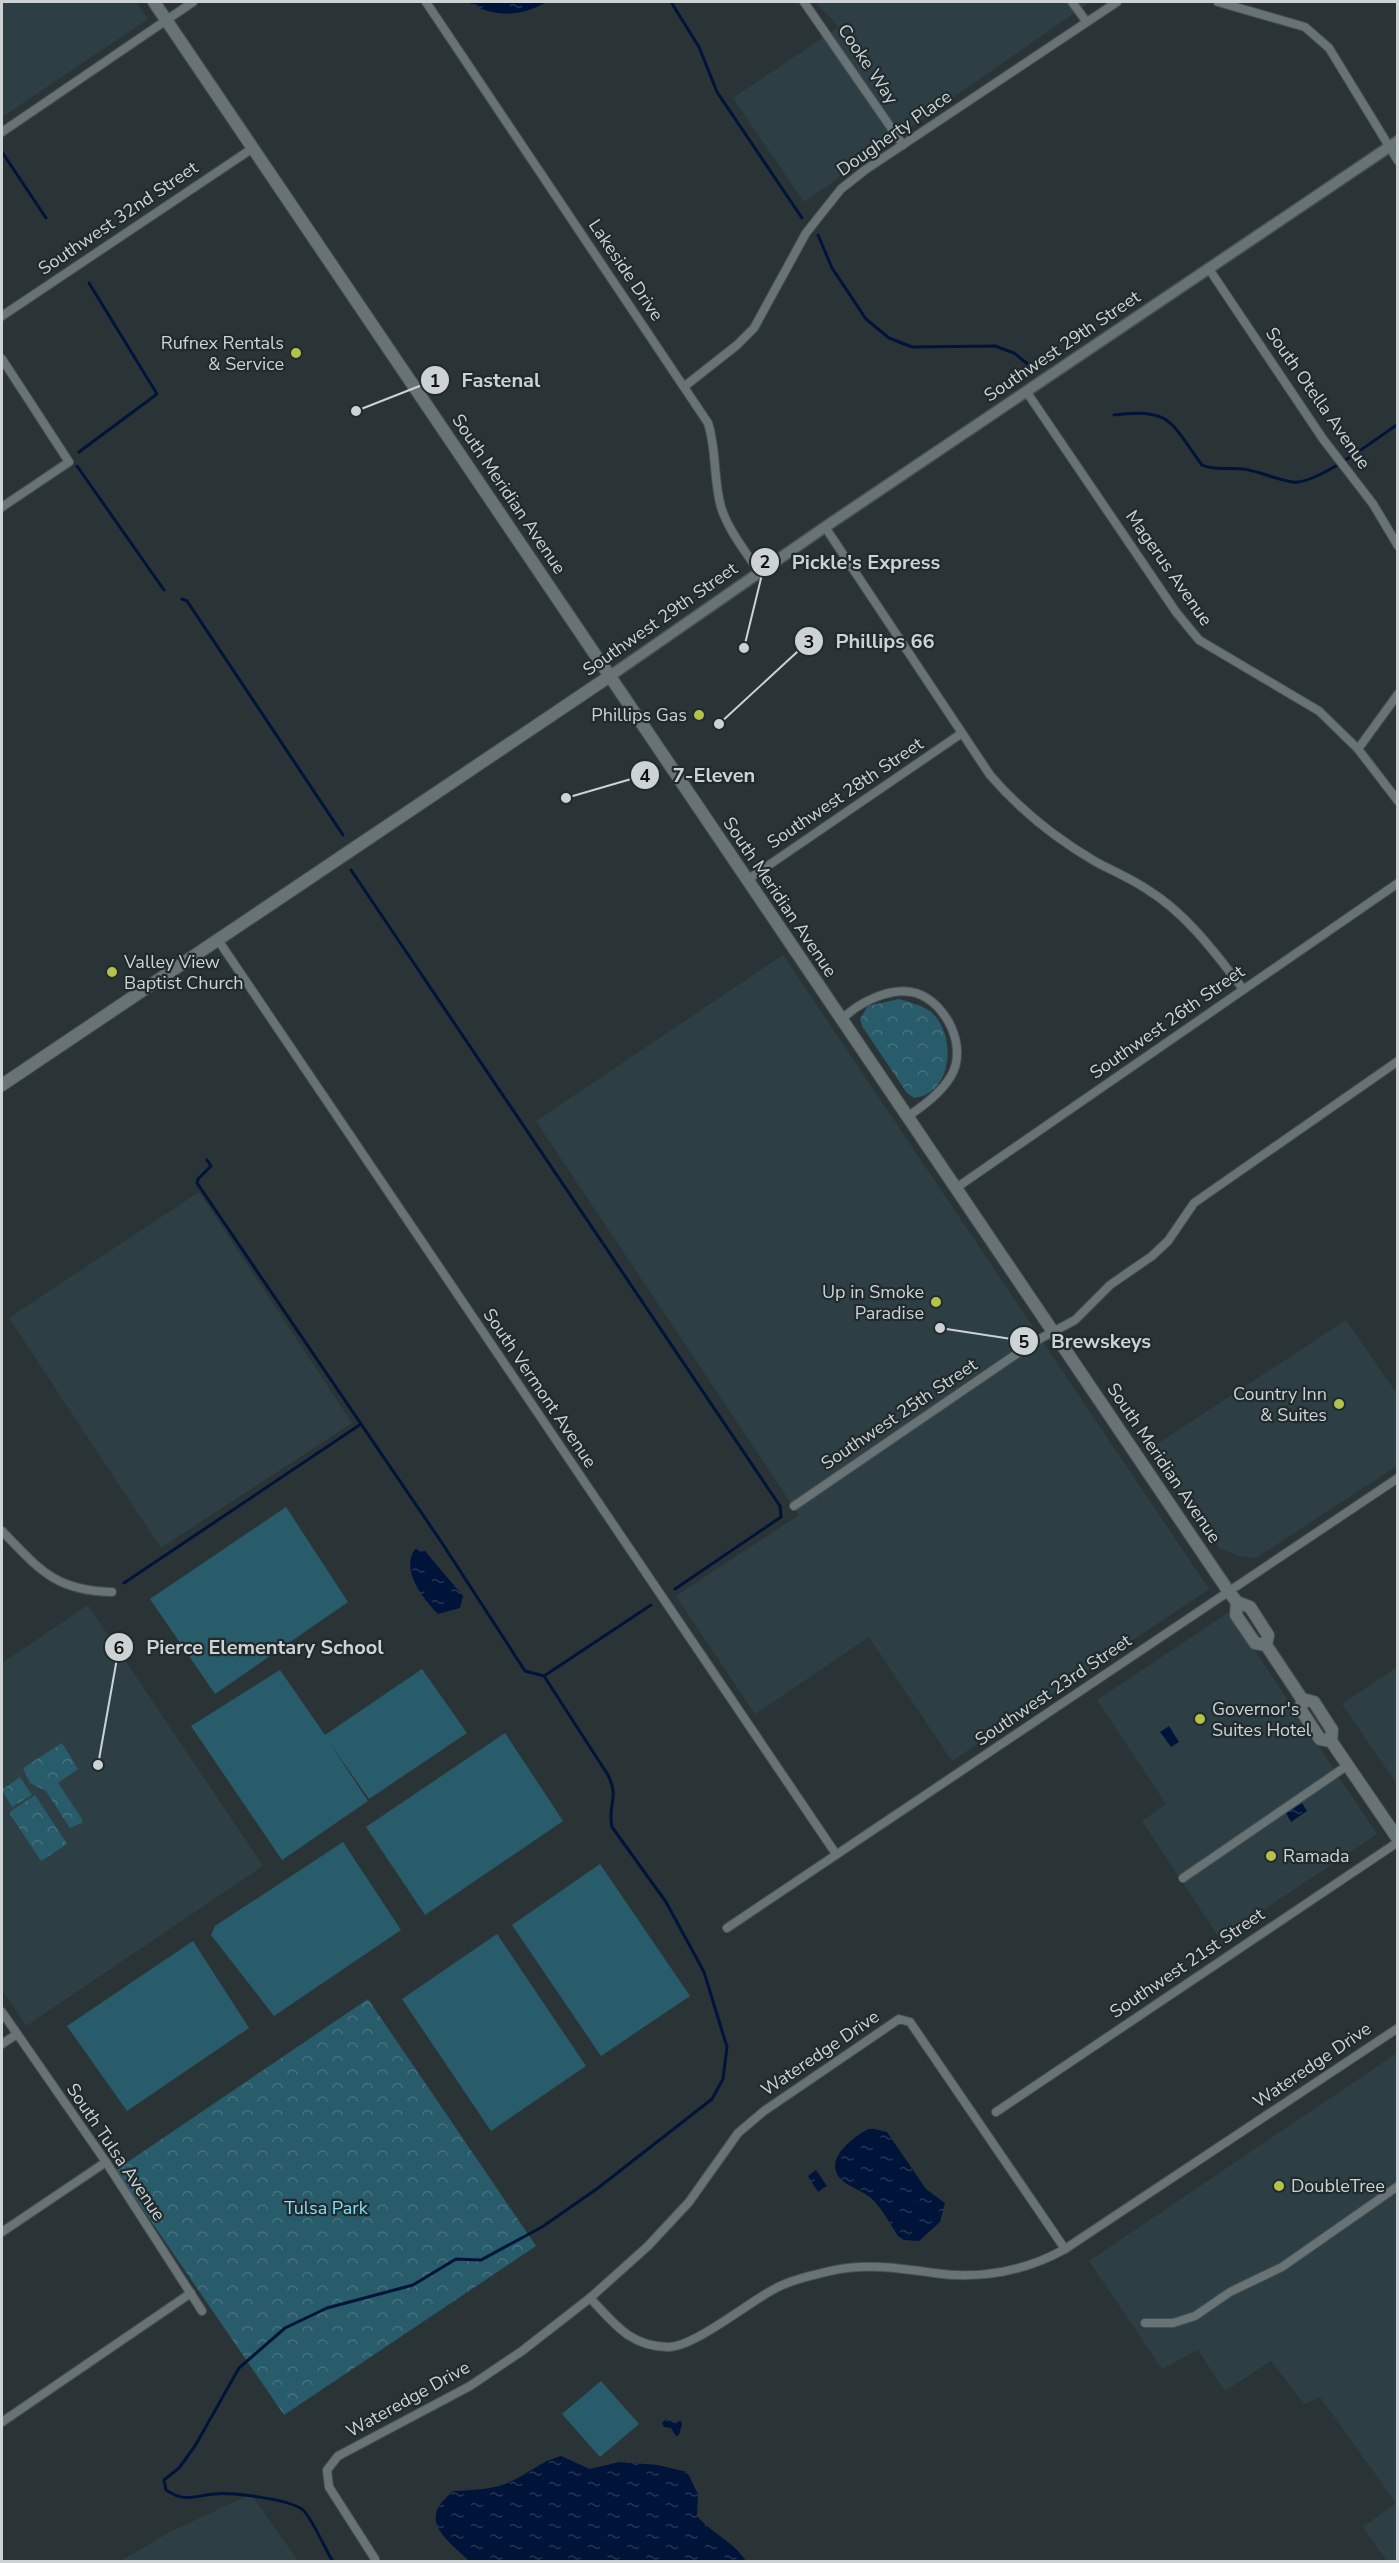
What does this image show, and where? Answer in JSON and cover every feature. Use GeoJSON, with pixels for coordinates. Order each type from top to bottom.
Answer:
{"type":"FeatureCollection","features":[{"type":"Feature","properties":{"kind":"main road","name":"South Meridian Avenue"},"geometry":{"type":"LineString","coordinates":[[154,2],[1233,1597],[1250,1607],[1268,1635],[1266,1645],[1302,1699],[1314,1702],[1332,1730],[1331,1741],[1398,1840]]}},
{"type":"Feature","properties":{"kind":"main road","name":"Southwest 29th Street"},"geometry":{"type":"LineString","coordinates":[[2,1085],[610,676]]}},
{"type":"Feature","properties":{"kind":"street"},"geometry":{"type":"LineString","coordinates":[[2,132],[193,2]]}},
{"type":"Feature","properties":{"kind":"street","name":"Lakeside Drive"},"geometry":{"type":"LineString","coordinates":[[426,2],[708,423],[715,444],[721,506],[729,526],[759,572]]}},
{"type":"Feature","properties":{"kind":"street","name":"Cooke Way"},"geometry":{"type":"LineString","coordinates":[[804,2],[903,145]]}},
{"type":"Feature","properties":{"kind":"street"},"geometry":{"type":"LineString","coordinates":[[1072,2],[1086,21]]}},
{"type":"Feature","properties":{"kind":"street","name":"Dougherty Place"},"geometry":{"type":"LineString","coordinates":[[685,386],[737,345],[754,328],[782,272],[824,209],[865,170],[1117,2]]}},
{"type":"Feature","properties":{"kind":"street"},"geometry":{"type":"LineString","coordinates":[[1222,2],[1305,27],[1329,48],[1394,144],[1398,161]]}},
{"type":"Feature","properties":{"kind":"street","name":"Southwest 29th Street"},"geometry":{"type":"LineString","coordinates":[[610,676],[825,527],[1394,144]]}},
{"type":"Feature","properties":{"kind":"street","name":"Southwest 32nd Street"},"geometry":{"type":"LineString","coordinates":[[2,316],[253,148]]}},
{"type":"Feature","properties":{"kind":"street","name":"South Otella Avenue"},"geometry":{"type":"LineString","coordinates":[[1209,269],[1337,457],[1373,504],[1398,546]]}},
{"type":"Feature","properties":{"kind":"street"},"geometry":{"type":"LineString","coordinates":[[2,359],[69,462],[2,507]]}},
{"type":"Feature","properties":{"kind":"street","name":"Magerus Avenue"},"geometry":{"type":"LineString","coordinates":[[1026,391],[1176,612],[1199,640],[1319,711],[1358,748],[1398,801]]}},
{"type":"Feature","properties":{"kind":"street"},"geometry":{"type":"LineString","coordinates":[[825,527],[962,733],[1014,803],[1043,827],[1094,861],[1150,890],[1192,928],[1243,989]]}},
{"type":"Feature","properties":{"kind":"street"},"geometry":{"type":"LineString","coordinates":[[1358,748],[1398,694]]}},
{"type":"Feature","properties":{"kind":"street","name":"Southwest 28th Street"},"geometry":{"type":"LineString","coordinates":[[747,880],[962,733]]}},
{"type":"Feature","properties":{"kind":"street","name":"Southwest 26th Street"},"geometry":{"type":"LineString","coordinates":[[956,1188],[1398,883]]}},
{"type":"Feature","properties":{"kind":"street","name":"South Vermont Avenue"},"geometry":{"type":"LineString","coordinates":[[218,940],[836,1854]]}},
{"type":"Feature","properties":{"kind":"street"},"geometry":{"type":"LineString","coordinates":[[841,1020],[860,1005],[890,993],[917,993],[943,1011],[954,1033],[958,1057],[951,1076],[933,1097],[908,1117]]}},
{"type":"Feature","properties":{"kind":"street","name":"Southwest 25th Street"},"geometry":{"type":"LineString","coordinates":[[794,1506],[1034,1342],[1075,1320],[1110,1285],[1152,1256],[1168,1241],[1194,1203],[1398,1061]]}},
{"type":"Feature","properties":{"kind":"street","name":"Southwest 23rd Street"},"geometry":{"type":"LineString","coordinates":[[727,1928],[836,1854],[1233,1597],[1398,1478]]}},
{"type":"Feature","properties":{"kind":"street"},"geometry":{"type":"LineString","coordinates":[[2,1531],[52,1579],[94,1592],[112,1592]]}},
{"type":"Feature","properties":{"kind":"street"},"geometry":{"type":"LineString","coordinates":[[94,1592],[101,1600]]}},
{"type":"Feature","properties":{"kind":"street"},"geometry":{"type":"LineString","coordinates":[[1183,1878],[1347,1765]]}},
{"type":"Feature","properties":{"kind":"street","name":"Southwest 21st Street"},"geometry":{"type":"LineString","coordinates":[[996,2112],[1398,1840]]}},
{"type":"Feature","properties":{"kind":"street","name":"South Tulsa Avenue"},"geometry":{"type":"LineString","coordinates":[[2,2012],[106,2162],[202,2311]]}},
{"type":"Feature","properties":{"kind":"street","name":"Wateredge Drive"},"geometry":{"type":"LineString","coordinates":[[375,2559],[329,2487],[327,2470],[338,2456],[470,2386],[522,2351],[590,2298],[648,2246],[689,2202],[738,2133],[764,2112],[899,2019],[910,2022],[1065,2249]]}},
{"type":"Feature","properties":{"kind":"street","name":"Wateredge Drive"},"geometry":{"type":"LineString","coordinates":[[590,2298],[625,2334],[640,2343],[669,2347],[684,2343],[779,2286],[808,2277],[872,2265],[955,2275],[1007,2272],[1031,2265],[1065,2249],[1398,2028]]}},
{"type":"Feature","properties":{"kind":"street"},"geometry":{"type":"LineString","coordinates":[[2,2044],[17,2034]]}},
{"type":"Feature","properties":{"kind":"street"},"geometry":{"type":"LineString","coordinates":[[2,2232],[106,2162]]}},
{"type":"Feature","properties":{"kind":"street"},"geometry":{"type":"LineString","coordinates":[[1145,2323],[1173,2323],[1195,2316],[1230,2292],[1282,2267],[1398,2186]]}},
{"type":"Feature","properties":{"kind":"street"},"geometry":{"type":"LineString","coordinates":[[2,2422],[191,2293]]}},
{"type":"Feature","properties":{"kind":"shaded area"},"geometry":{"type":"Polygon","coordinates":[[[2,2],[136,2],[148,19],[2,117],[2,2]]]}},
{"type":"Feature","properties":{"kind":"shaded area"},"geometry":{"type":"Polygon","coordinates":[[[815,2],[1090,2],[804,202],[733,98],[839,27],[815,2]]]}},
{"type":"Feature","properties":{"kind":"shaded area"},"geometry":{"type":"Polygon","coordinates":[[[783,955],[1209,1589],[952,1761],[869,1637],[755,1714],[676,1596],[799,1515],[536,1121],[783,955]]]}},
{"type":"Feature","properties":{"kind":"shaded area"},"geometry":{"type":"Polygon","coordinates":[[[199,1192],[352,1423],[161,1548],[9,1318],[199,1192]]]}},
{"type":"Feature","properties":{"kind":"shaded area"},"geometry":{"type":"Polygon","coordinates":[[[1346,1320],[1397,1394],[1397,1466],[1256,1558],[1239,1556],[1221,1549],[1210,1538],[1151,1448],[1346,1320]]]}},
{"type":"Feature","properties":{"kind":"shaded area"},"geometry":{"type":"Polygon","coordinates":[[[88,1605],[263,1866],[26,2026],[2,1990],[2,1663],[88,1605]]]}},
{"type":"Feature","properties":{"kind":"shaded area"},"geometry":{"type":"Polygon","coordinates":[[[1229,1612],[1377,1834],[1220,1939],[1142,1821],[1166,1804],[1097,1700],[1229,1612]]]}},
{"type":"Feature","properties":{"kind":"shaded area"},"geometry":{"type":"Polygon","coordinates":[[[1397,1667],[1397,1784],[1342,1704],[1397,1667]]]}},
{"type":"Feature","properties":{"kind":"shaded area"},"geometry":{"type":"Polygon","coordinates":[[[1397,2053],[1397,2561],[1387,2561],[1363,2527],[1396,2503],[1320,2397],[1304,2404],[1271,2361],[1225,2391],[1198,2350],[1162,2369],[1089,2261],[1397,2053]]]}},
{"type":"Feature","properties":{"kind":"shaded area"},"geometry":{"type":"Polygon","coordinates":[[[251,2494],[298,2561],[121,2561],[168,2533],[251,2494]]]}},
{"type":"Feature","properties":{"kind":"green space"},"geometry":{"type":"Polygon","coordinates":[[[899,999],[930,1011],[939,1021],[945,1033],[947,1061],[944,1074],[927,1094],[914,1098],[907,1093],[862,1026],[860,1019],[868,1006],[899,999]]]}},
{"type":"Feature","properties":{"kind":"green space"},"geometry":{"type":"Polygon","coordinates":[[[286,1507],[348,1602],[215,1694],[150,1599],[286,1507]]]}},
{"type":"Feature","properties":{"kind":"green space"},"geometry":{"type":"Polygon","coordinates":[[[422,1669],[467,1733],[369,1799],[329,1742],[368,1801],[282,1860],[191,1726],[280,1670],[325,1735],[422,1669]]]}},
{"type":"Feature","properties":{"kind":"green space"},"geometry":{"type":"Polygon","coordinates":[[[505,1733],[563,1821],[425,1915],[366,1827],[505,1733]]]}},
{"type":"Feature","properties":{"kind":"green space"},"geometry":{"type":"Polygon","coordinates":[[[62,1743],[78,1769],[58,1783],[82,1819],[82,1823],[70,1828],[46,1791],[30,1783],[23,1768],[62,1743]]]}},
{"type":"Feature","properties":{"kind":"green space"},"geometry":{"type":"Polygon","coordinates":[[[20,1777],[32,1795],[12,1807],[2,1790],[20,1777]]]}},
{"type":"Feature","properties":{"kind":"green space"},"geometry":{"type":"Polygon","coordinates":[[[35,1795],[67,1844],[41,1861],[10,1814],[35,1795]]]}},
{"type":"Feature","properties":{"kind":"green space"},"geometry":{"type":"Polygon","coordinates":[[[343,1842],[401,1930],[274,2016],[211,1935],[215,1926],[343,1842]]]}},
{"type":"Feature","properties":{"kind":"green space"},"geometry":{"type":"Polygon","coordinates":[[[600,1864],[690,1996],[601,2056],[512,1925],[600,1864]]]}},
{"type":"Feature","properties":{"kind":"green space"},"geometry":{"type":"Polygon","coordinates":[[[497,1934],[586,2066],[491,2131],[402,1999],[497,1934]]]}},
{"type":"Feature","properties":{"kind":"green space"},"geometry":{"type":"Polygon","coordinates":[[[193,1941],[249,2028],[127,2111],[67,2026],[193,1941]]]}},
{"type":"Feature","properties":{"kind":"green space","name":"Tulsa Park"},"geometry":{"type":"Polygon","coordinates":[[[368,1999],[536,2246],[284,2415],[116,2170],[368,1999]]]}},
{"type":"Feature","properties":{"kind":"green space"},"geometry":{"type":"Polygon","coordinates":[[[601,2381],[639,2424],[600,2457],[562,2414],[601,2381]]]}},
{"type":"Feature","properties":{"kind":"water"},"geometry":{"type":"Polygon","coordinates":[[[468,2],[547,2],[527,11],[507,14],[488,11],[468,2]]]}},
{"type":"Feature","properties":{"kind":"water"},"geometry":{"type":"Polygon","coordinates":[[[415,1549],[425,1551],[463,1596],[460,1608],[438,1614],[426,1600],[415,1584],[410,1566],[415,1549]]]}},
{"type":"Feature","properties":{"kind":"water"},"geometry":{"type":"Polygon","coordinates":[[[1169,1726],[1179,1742],[1171,1747],[1160,1732],[1169,1726]]]}},
{"type":"Feature","properties":{"kind":"water"},"geometry":{"type":"Polygon","coordinates":[[[1302,1803],[1307,1811],[1291,1822],[1286,1813],[1302,1803]]]}},
{"type":"Feature","properties":{"kind":"water"},"geometry":{"type":"Polygon","coordinates":[[[870,2128],[887,2132],[926,2189],[945,2203],[940,2222],[919,2241],[904,2240],[898,2236],[875,2202],[843,2181],[837,2173],[835,2165],[842,2150],[870,2128]]]}},
{"type":"Feature","properties":{"kind":"water"},"geometry":{"type":"Polygon","coordinates":[[[816,2170],[827,2186],[818,2192],[808,2176],[816,2170]]]}},
{"type":"Feature","properties":{"kind":"water"},"geometry":{"type":"Polygon","coordinates":[[[666,2419],[673,2422],[681,2421],[679,2435],[676,2436],[671,2428],[664,2427],[662,2423],[666,2419]]]}},
{"type":"Feature","properties":{"kind":"water"},"geometry":{"type":"Polygon","coordinates":[[[561,2456],[590,2469],[619,2462],[658,2465],[687,2472],[698,2494],[697,2516],[735,2548],[746,2561],[469,2561],[438,2528],[437,2511],[443,2501],[454,2491],[503,2485],[561,2456]]]}},
{"type":"Feature","properties":{"kind":"waterway"},"geometry":{"type":"LineString","coordinates":[[671,2],[699,47],[717,92],[802,218]]}},
{"type":"Feature","properties":{"kind":"waterway"},"geometry":{"type":"LineString","coordinates":[[2,152],[46,218]]}},
{"type":"Feature","properties":{"kind":"waterway"},"geometry":{"type":"LineString","coordinates":[[818,235],[832,268],[866,319],[889,338],[912,347],[995,346],[1014,353],[1034,369]]}},
{"type":"Feature","properties":{"kind":"waterway"},"geometry":{"type":"LineString","coordinates":[[79,452],[157,394],[89,283]]}},
{"type":"Feature","properties":{"kind":"waterway"},"geometry":{"type":"LineString","coordinates":[[1114,415],[1147,414],[1159,416],[1168,421],[1202,465],[1207,467],[1249,470],[1293,482],[1303,481],[1331,469],[1398,424]]}},
{"type":"Feature","properties":{"kind":"waterway"},"geometry":{"type":"LineString","coordinates":[[77,466],[164,590]]}},
{"type":"Feature","properties":{"kind":"waterway"},"geometry":{"type":"LineString","coordinates":[[182,599],[187,601],[343,835]]}},
{"type":"Feature","properties":{"kind":"waterway"},"geometry":{"type":"LineString","coordinates":[[351,870],[780,1506],[781,1517],[675,1589]]}},
{"type":"Feature","properties":{"kind":"waterway"},"geometry":{"type":"LineString","coordinates":[[207,1160],[211,1166],[197,1183],[442,1543],[525,1671],[544,1676],[608,1775],[613,1790],[612,1827],[666,1902],[704,1972],[727,2047],[723,2079],[712,2099],[598,2188],[542,2227],[481,2260],[456,2259],[413,2285],[327,2308],[285,2328],[239,2368],[195,2446],[179,2468],[164,2480],[166,2490],[184,2498],[233,2494],[260,2497],[296,2506],[303,2510],[310,2520],[333,2562]]}},
{"type":"Feature","properties":{"kind":"waterway"},"geometry":{"type":"LineString","coordinates":[[124,1583],[361,1424]]}},
{"type":"Feature","properties":{"kind":"waterway"},"geometry":{"type":"LineString","coordinates":[[544,1676],[651,1605]]}},
{"type":"Feature","properties":{"kind":"place","name":"Rufnex Rentals & Service"},"geometry":{"type":"Point","coordinates":[296,353]}},
{"type":"Feature","properties":{"kind":"place","name":"Fastenal"},"geometry":{"type":"Point","coordinates":[356,411]}},
{"type":"Feature","properties":{"kind":"place","name":"Pickle's Express"},"geometry":{"type":"Point","coordinates":[744,648]}},
{"type":"Feature","properties":{"kind":"place","name":"Phillips Gas"},"geometry":{"type":"Point","coordinates":[699,715]}},
{"type":"Feature","properties":{"kind":"place","name":"Phillips 66"},"geometry":{"type":"Point","coordinates":[719,724]}},
{"type":"Feature","properties":{"kind":"place","name":"7-Eleven"},"geometry":{"type":"Point","coordinates":[566,798]}},
{"type":"Feature","properties":{"kind":"place","name":"Valley View Baptist Church"},"geometry":{"type":"Point","coordinates":[112,972]}},
{"type":"Feature","properties":{"kind":"place","name":"Up in Smoke Paradise"},"geometry":{"type":"Point","coordinates":[936,1302]}},
{"type":"Feature","properties":{"kind":"place","name":"Brewskeys"},"geometry":{"type":"Point","coordinates":[940,1328]}},
{"type":"Feature","properties":{"kind":"place","name":"Country Inn & Suites"},"geometry":{"type":"Point","coordinates":[1339,1404]}},
{"type":"Feature","properties":{"kind":"place","name":"Governor's Suites Hotel"},"geometry":{"type":"Point","coordinates":[1200,1719]}},
{"type":"Feature","properties":{"kind":"place","name":"Pierce Elementary School"},"geometry":{"type":"Point","coordinates":[98,1765]}},
{"type":"Feature","properties":{"kind":"place","name":"Ramada"},"geometry":{"type":"Point","coordinates":[1271,1856]}},
{"type":"Feature","properties":{"kind":"place","name":"DoubleTree"},"geometry":{"type":"Point","coordinates":[1279,2186]}}]}
